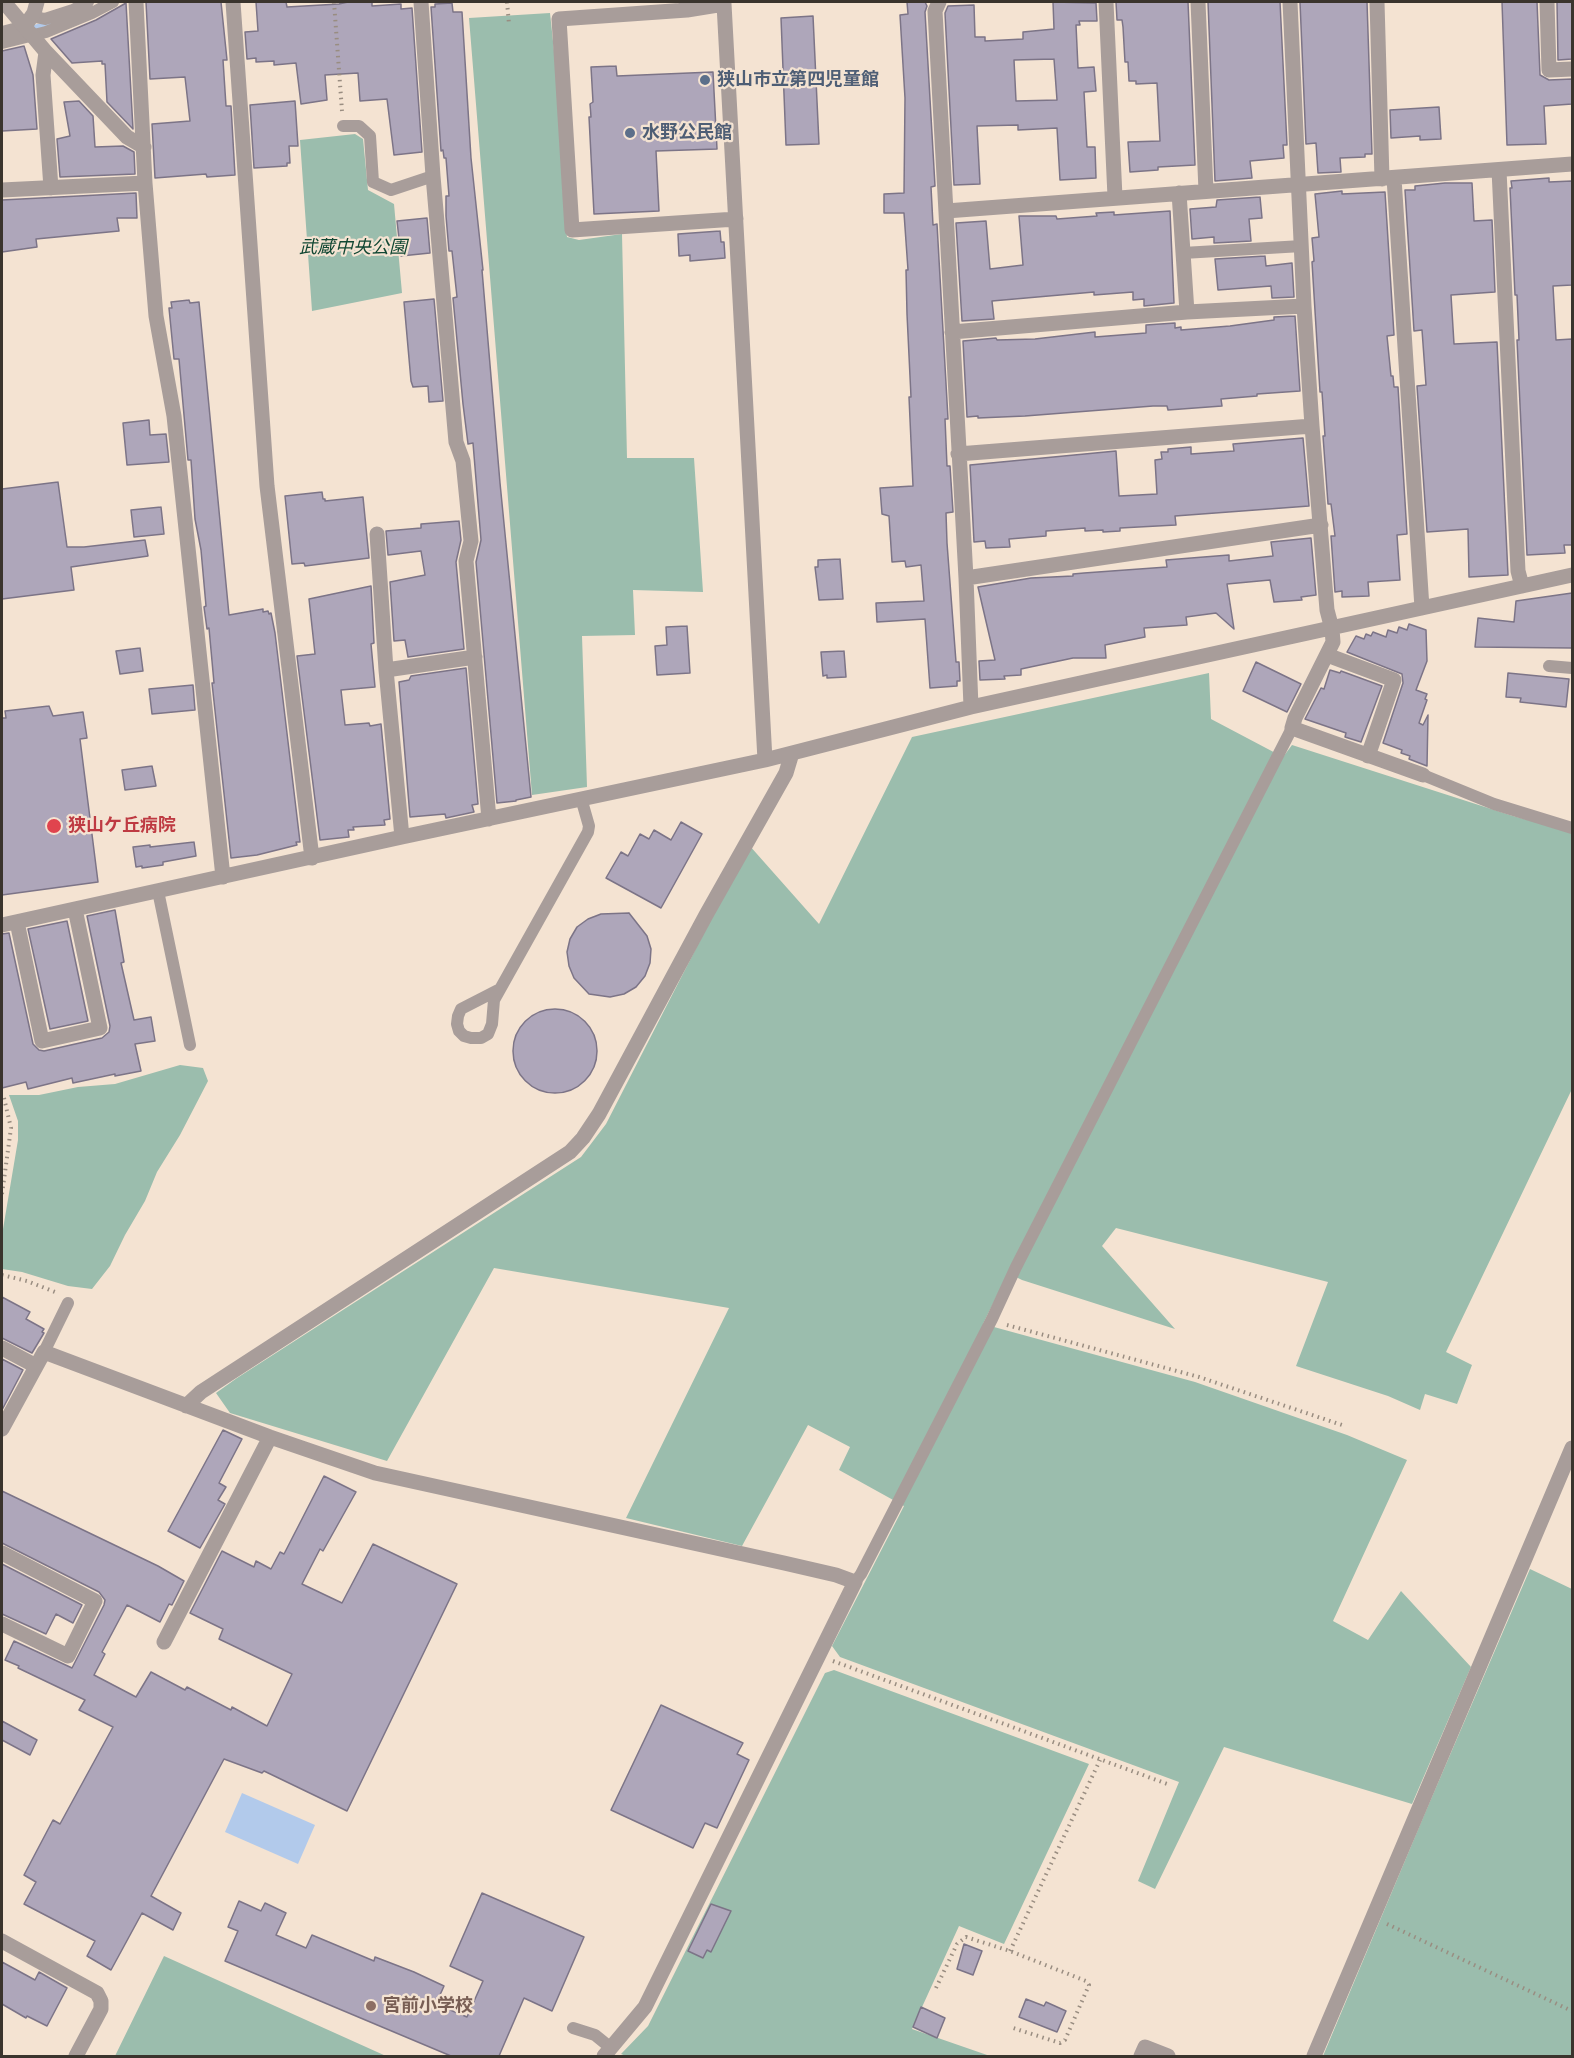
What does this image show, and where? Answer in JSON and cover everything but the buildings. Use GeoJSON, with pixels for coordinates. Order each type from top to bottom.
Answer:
{"type":"FeatureCollection","features":[{"type":"Feature","properties":{"kind":"street"},"geometry":{"type":"LineString","coordinates":[[4,2],[32,20],[46,52],[127,137],[144,147]]}},
{"type":"Feature","properties":{"kind":"street"},"geometry":{"type":"LineString","coordinates":[[136,2],[145,183],[156,316],[174,416],[223,877]]}},
{"type":"Feature","properties":{"kind":"street"},"geometry":{"type":"LineString","coordinates":[[233,2],[267,486],[312,858]]}},
{"type":"Feature","properties":{"kind":"street"},"geometry":{"type":"LineString","coordinates":[[421,2],[433,176],[456,442],[464,461],[471,541],[466,561],[489,819]]}},
{"type":"Feature","properties":{"kind":"street"},"geometry":{"type":"LineString","coordinates":[[939,2],[934,11],[966,578],[971,708]]}},
{"type":"Feature","properties":{"kind":"street"},"geometry":{"type":"LineString","coordinates":[[1106,2],[1115,197]]}},
{"type":"Feature","properties":{"kind":"street"},"geometry":{"type":"LineString","coordinates":[[1198,2],[1206,191]]}},
{"type":"Feature","properties":{"kind":"street"},"geometry":{"type":"LineString","coordinates":[[1290,2],[1312,426],[1327,610],[1333,642],[1292,728],[1423,775]]}},
{"type":"Feature","properties":{"kind":"street"},"geometry":{"type":"LineString","coordinates":[[1377,2],[1388,178],[1422,608]]}},
{"type":"Feature","properties":{"kind":"street"},"geometry":{"type":"LineString","coordinates":[[1547,2],[1549,70],[1572,69]]}},
{"type":"Feature","properties":{"kind":"street"},"geometry":{"type":"LineString","coordinates":[[736,219],[572,230],[559,20],[731,3],[736,219],[765,760]]}},
{"type":"Feature","properties":{"kind":"street"},"geometry":{"type":"LineString","coordinates":[[46,52],[43,75],[51,188]]}},
{"type":"Feature","properties":{"kind":"street"},"geometry":{"type":"LineString","coordinates":[[945,211],[1572,164]]}},
{"type":"Feature","properties":{"kind":"street"},"geometry":{"type":"LineString","coordinates":[[1499,170],[1518,571],[1522,586]]}},
{"type":"Feature","properties":{"kind":"street"},"geometry":{"type":"LineString","coordinates":[[2,190],[145,183]]}},
{"type":"Feature","properties":{"kind":"street"},"geometry":{"type":"LineString","coordinates":[[1179,193],[1187,312]]}},
{"type":"Feature","properties":{"kind":"street"},"geometry":{"type":"LineString","coordinates":[[952,332],[1187,312],[1304,306]]}},
{"type":"Feature","properties":{"kind":"street"},"geometry":{"type":"LineString","coordinates":[[958,454],[1312,426]]}},
{"type":"Feature","properties":{"kind":"street"},"geometry":{"type":"LineString","coordinates":[[966,578],[1321,525]]}},
{"type":"Feature","properties":{"kind":"street"},"geometry":{"type":"LineString","coordinates":[[377,534],[386,670],[402,837]]}},
{"type":"Feature","properties":{"kind":"street"},"geometry":{"type":"LineString","coordinates":[[75,909],[100,1028],[42,1041],[9,923],[765,760],[971,708],[1572,575]]}},
{"type":"Feature","properties":{"kind":"street"},"geometry":{"type":"LineString","coordinates":[[1327,655],[1394,680],[1368,756]]}},
{"type":"Feature","properties":{"kind":"street"},"geometry":{"type":"LineString","coordinates":[[386,670],[475,657]]}},
{"type":"Feature","properties":{"kind":"street"},"geometry":{"type":"LineString","coordinates":[[186,1406],[201,1392],[570,1152],[583,1138],[599,1114],[706,915],[786,773],[792,753]]}},
{"type":"Feature","properties":{"kind":"street"},"geometry":{"type":"LineString","coordinates":[[2,1348],[36,1366]]}},
{"type":"Feature","properties":{"kind":"street"},"geometry":{"type":"LineString","coordinates":[[4,1420],[44,1352],[270,1437],[375,1473],[784,1563],[836,1575],[855,1582],[645,2007],[608,2052]]}},
{"type":"Feature","properties":{"kind":"street"},"geometry":{"type":"LineString","coordinates":[[164,1642],[270,1437]]}},
{"type":"Feature","properties":{"kind":"street"},"geometry":{"type":"LineString","coordinates":[[1314,2056],[1572,1448]]}},
{"type":"Feature","properties":{"kind":"street"},"geometry":{"type":"LineString","coordinates":[[2,1553],[95,1601],[68,1656],[2,1624]]}},
{"type":"Feature","properties":{"kind":"street"},"geometry":{"type":"LineString","coordinates":[[2,1941],[97,1993],[101,2001],[101,2009],[76,2056]]}},
{"type":"Feature","properties":{"kind":"street"},"geometry":{"type":"LineString","coordinates":[[1141,2056],[1145,2048],[1168,2056]]}},
{"type":"Feature","properties":{"kind":"lane"},"geometry":{"type":"LineString","coordinates":[[2,43],[32,20],[45,19],[88,2]]}},
{"type":"Feature","properties":{"kind":"lane"},"geometry":{"type":"LineString","coordinates":[[2,32],[32,20],[92,13],[113,2]]}},
{"type":"Feature","properties":{"kind":"lane"},"geometry":{"type":"LineString","coordinates":[[343,126],[359,126],[370,136],[373,182],[391,190],[433,176]]}},
{"type":"Feature","properties":{"kind":"lane"},"geometry":{"type":"LineString","coordinates":[[1183,253],[1302,246]]}},
{"type":"Feature","properties":{"kind":"lane"},"geometry":{"type":"LineString","coordinates":[[1549,666],[1572,668]]}},
{"type":"Feature","properties":{"kind":"lane"},"geometry":{"type":"LineString","coordinates":[[855,1582],[867,1563],[992,1319],[1292,728]]}},
{"type":"Feature","properties":{"kind":"lane"},"geometry":{"type":"LineString","coordinates":[[1423,775],[1494,804],[1572,828]]}},
{"type":"Feature","properties":{"kind":"lane"},"geometry":{"type":"LineString","coordinates":[[500,989],[588,832],[589,826],[581,798]]}},
{"type":"Feature","properties":{"kind":"lane"},"geometry":{"type":"LineString","coordinates":[[158,891],[190,1045]]}},
{"type":"Feature","properties":{"kind":"lane"},"geometry":{"type":"LineString","coordinates":[[44,1352],[68,1303]]}},
{"type":"Feature","properties":{"kind":"lane"},"geometry":{"type":"LineString","coordinates":[[573,2028],[595,2036],[608,2052]]}},
{"type":"Feature","properties":{"kind":"path"},"geometry":{"type":"LineString","coordinates":[[334,2],[343,126]]}},
{"type":"Feature","properties":{"kind":"path"},"geometry":{"type":"LineString","coordinates":[[507,2],[509,24]]}},
{"type":"Feature","properties":{"kind":"path"},"geometry":{"type":"LineString","coordinates":[[2,1194],[11,1128],[4,1098]]}},
{"type":"Feature","properties":{"kind":"path"},"geometry":{"type":"LineString","coordinates":[[2,1275],[27,1281],[68,1297],[68,1303]]}},
{"type":"Feature","properties":{"kind":"path"},"geometry":{"type":"LineString","coordinates":[[992,1319],[1199,1377],[1346,1426]]}},
{"type":"Feature","properties":{"kind":"path"},"geometry":{"type":"LineString","coordinates":[[819,1656],[1170,1785]]}},
{"type":"Feature","properties":{"kind":"path"},"geometry":{"type":"LineString","coordinates":[[1010,1951],[1100,1760]]}},
{"type":"Feature","properties":{"kind":"path"},"geometry":{"type":"LineString","coordinates":[[1373,1917],[1572,2011]]}},
{"type":"Feature","properties":{"kind":"path"},"geometry":{"type":"LineString","coordinates":[[936,1988],[957,1944],[966,1937],[1010,1951],[1086,1981],[1089,1985],[1065,2040],[1060,2043],[1013,2028]]}},
{"type":"Feature","properties":{"kind":"green space"},"geometry":{"type":"Polygon","coordinates":[[[550,13],[562,126],[562,183],[567,237],[579,240],[622,234],[627,458],[694,458],[703,592],[633,590],[635,635],[582,636],[587,787],[532,795],[469,18],[550,13]]]}},
{"type":"Feature","properties":{"kind":"green space","name":"武蔵中央公園"},"geometry":{"type":"Polygon","coordinates":[[[355,134],[363,139],[368,190],[394,204],[402,293],[312,311],[300,140],[355,134]]]}},
{"type":"Feature","properties":{"kind":"green space"},"geometry":{"type":"Polygon","coordinates":[[[1209,673],[1211,719],[1283,757],[1292,745],[1513,816],[1572,832],[1572,1089],[1446,1352],[1472,1365],[1457,1404],[1425,1394],[1420,1410],[1388,1396],[1296,1366],[1328,1282],[1116,1228],[1102,1246],[1175,1329],[1022,1280],[1008,1273],[983,1324],[1195,1382],[1347,1435],[1407,1460],[1333,1621],[1368,1640],[1401,1591],[1471,1667],[1412,1804],[1224,1747],[1155,1889],[1138,1881],[1179,1782],[840,1657],[832,1646],[904,1506],[839,1470],[850,1447],[808,1425],[742,1546],[626,1518],[729,1308],[494,1268],[387,1461],[230,1413],[216,1393],[581,1157],[606,1124],[749,845],[819,924],[912,737],[1209,673]]]}},
{"type":"Feature","properties":{"kind":"green space"},"geometry":{"type":"Polygon","coordinates":[[[180,1065],[203,1068],[208,1081],[180,1135],[157,1172],[145,1201],[110,1266],[92,1289],[68,1286],[22,1272],[2,1269],[2,1235],[18,1140],[18,1121],[9,1095],[39,1095],[78,1087],[115,1084],[180,1065]]]}},
{"type":"Feature","properties":{"kind":"green space"},"geometry":{"type":"Polygon","coordinates":[[[1530,1569],[1572,1589],[1572,2056],[1323,2056],[1425,1813],[1530,1569]]]}},
{"type":"Feature","properties":{"kind":"green space"},"geometry":{"type":"Polygon","coordinates":[[[834,1670],[1089,1764],[1004,1944],[959,1926],[912,2029],[990,2056],[626,2056],[621,2054],[648,2026],[825,1673],[834,1670]]]}},
{"type":"Feature","properties":{"kind":"green space"},"geometry":{"type":"Polygon","coordinates":[[[164,1956],[386,2056],[115,2056],[164,1956]]]}},
{"type":"Feature","properties":{"kind":"water"},"geometry":{"type":"Polygon","coordinates":[[[242,1793],[315,1825],[298,1864],[225,1832],[242,1793]]]}},
{"type":"Feature","properties":{"kind":"waterway"},"geometry":{"type":"LineString","coordinates":[[29,30],[53,23]]}},
{"type":"Feature","properties":{"kind":"place","name":"狭山市立第四児童館"},"geometry":{"type":"Point","coordinates":[705,80]}},
{"type":"Feature","properties":{"kind":"place","name":"水野公民館"},"geometry":{"type":"Point","coordinates":[630,133]}},
{"type":"Feature","properties":{"kind":"place","name":"狭山ケ丘病院"},"geometry":{"type":"Point","coordinates":[54,826]}},
{"type":"Feature","properties":{"kind":"place","name":"宮前小学校"},"geometry":{"type":"Point","coordinates":[371,2006]}}]}
